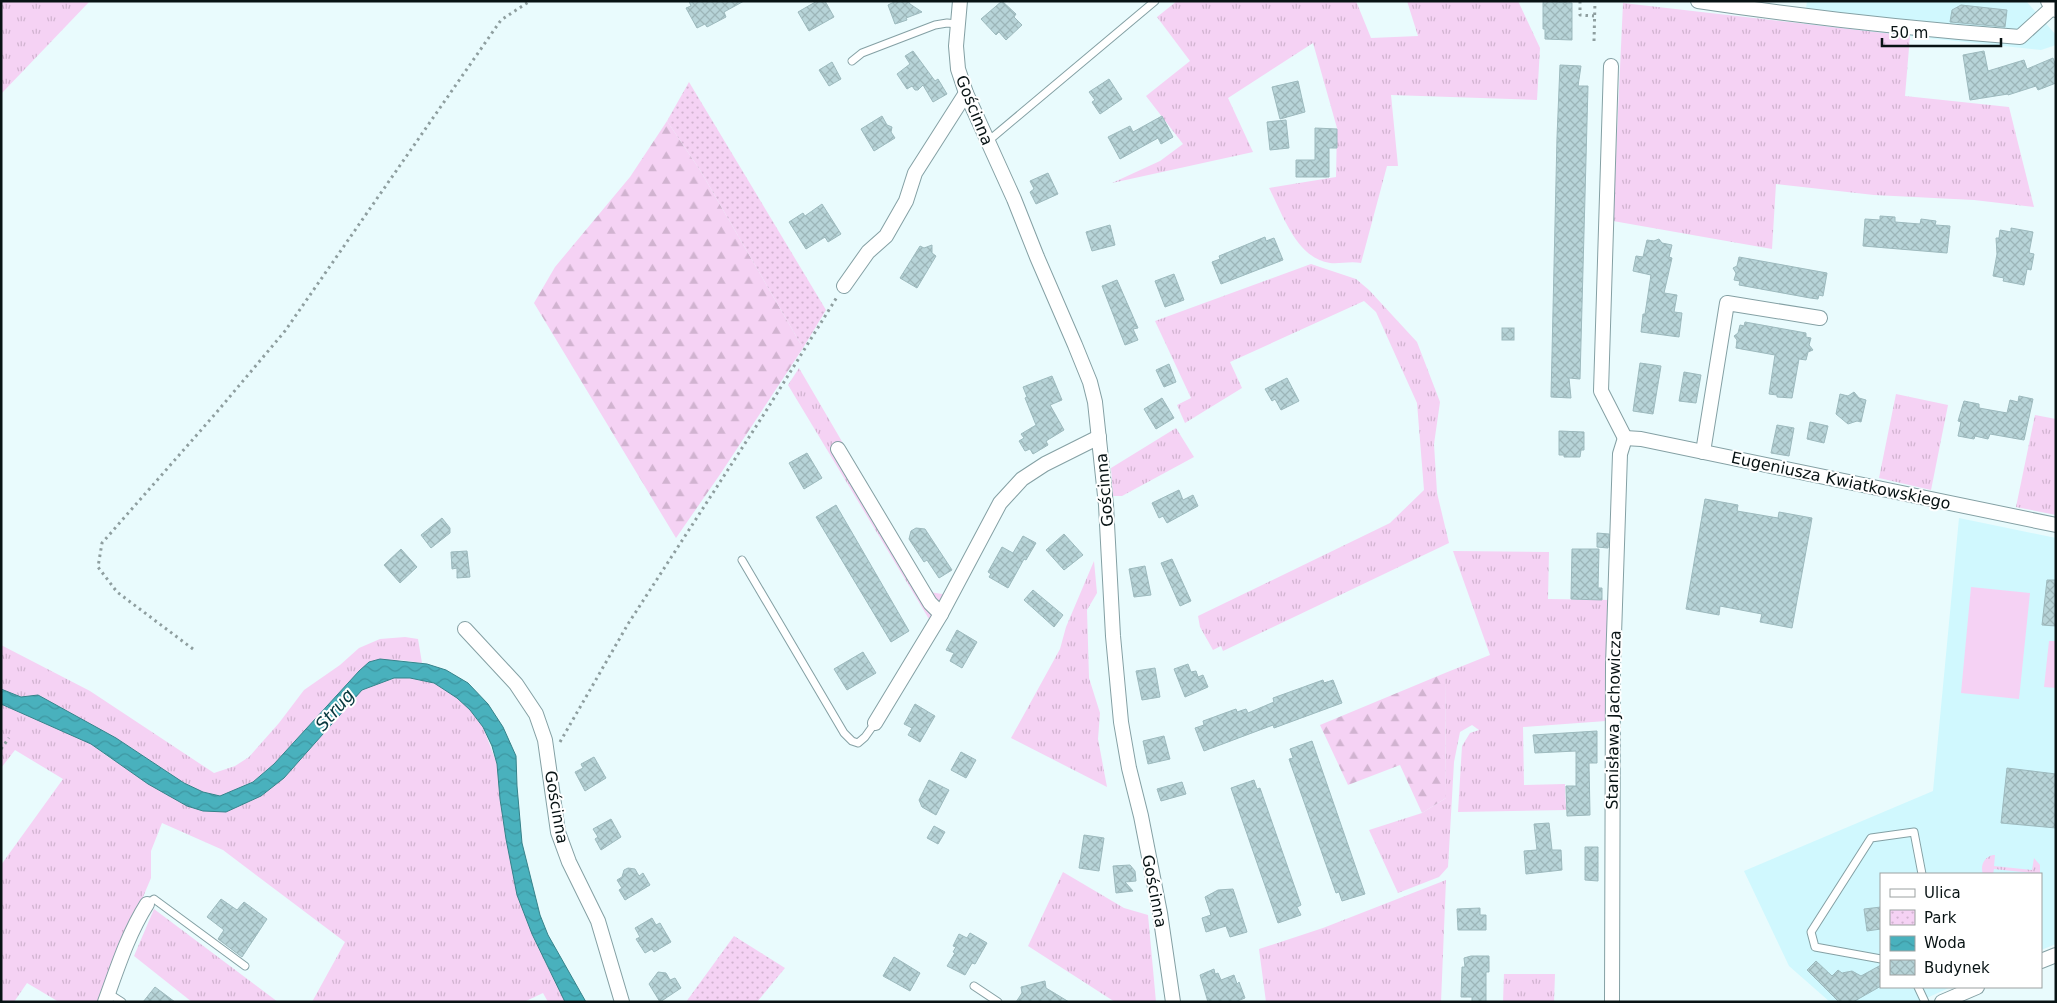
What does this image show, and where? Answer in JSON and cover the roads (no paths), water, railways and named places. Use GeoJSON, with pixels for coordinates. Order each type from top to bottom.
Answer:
{"type":"FeatureCollection","features":[{"type":"Feature","properties":{"kind":"street","name":"Gościnna"},"geometry":{"type":"LineString","coordinates":[[960,1],[956,46],[958,69],[966,93],[1014,199],[1090,382],[1095,402],[1106,504],[1113,636],[1121,722],[1128,768],[1141,816],[1160,913],[1173,1002]]}},
{"type":"Feature","properties":{"kind":"street"},"geometry":{"type":"LineString","coordinates":[[1698,1],[1921,30],[2020,37],[2053,5]]}},
{"type":"Feature","properties":{"kind":"street"},"geometry":{"type":"LineString","coordinates":[[1611,66],[1601,391],[1625,438]]}},
{"type":"Feature","properties":{"kind":"street"},"geometry":{"type":"LineString","coordinates":[[844,286],[868,252],[886,236],[906,201],[915,173],[966,93]]}},
{"type":"Feature","properties":{"kind":"street"},"geometry":{"type":"LineString","coordinates":[[1702,452],[1727,303],[1820,318]]}},
{"type":"Feature","properties":{"kind":"street"},"geometry":{"type":"LineString","coordinates":[[875,723],[941,614],[1000,503],[1022,480],[1045,464],[1099,437]]}},
{"type":"Feature","properties":{"kind":"street","name":"Eugeniusza Kwiatkowskiego"},"geometry":{"type":"LineString","coordinates":[[1625,438],[1641,439],[2056,525]]}},
{"type":"Feature","properties":{"kind":"street","name":"Stanisława Jachowicza"},"geometry":{"type":"LineString","coordinates":[[1612,1002],[1613,664],[1620,454],[1625,438]]}},
{"type":"Feature","properties":{"kind":"street"},"geometry":{"type":"LineString","coordinates":[[838,448],[930,603],[941,614]]}},
{"type":"Feature","properties":{"kind":"street","name":"Gościnna"},"geometry":{"type":"LineString","coordinates":[[465,628],[516,684],[536,714],[545,740],[558,832],[569,862],[598,921],[622,1002]]}},
{"type":"Feature","properties":{"kind":"street"},"geometry":{"type":"LineString","coordinates":[[107,998],[127,943],[138,918],[148,904]]}},
{"type":"Feature","properties":{"kind":"street"},"geometry":{"type":"LineString","coordinates":[[2042,961],[2056,955]]}},
{"type":"Feature","properties":{"kind":"street"},"geometry":{"type":"LineString","coordinates":[[1942,1002],[1975,988]]}},
{"type":"Feature","properties":{"kind":"lane"},"geometry":{"type":"LineString","coordinates":[[987,142],[1155,1]]}},
{"type":"Feature","properties":{"kind":"lane"},"geometry":{"type":"LineString","coordinates":[[852,61],[862,53],[935,25],[957,24]]}},
{"type":"Feature","properties":{"kind":"lane"},"geometry":{"type":"LineString","coordinates":[[742,560],[844,733],[852,741],[858,743],[865,738],[875,723]]}},
{"type":"Feature","properties":{"kind":"lane"},"geometry":{"type":"LineString","coordinates":[[1880,959],[1816,947],[1811,932],[1871,838],[1914,832],[1922,873]]}},
{"type":"Feature","properties":{"kind":"lane"},"geometry":{"type":"LineString","coordinates":[[148,904],[154,899],[245,966]]}},
{"type":"Feature","properties":{"kind":"lane"},"geometry":{"type":"LineString","coordinates":[[974,986],[998,1002]]}},
{"type":"Feature","properties":{"kind":"lane"},"geometry":{"type":"LineString","coordinates":[[1919,988],[1926,1002]]}},
{"type":"Feature","properties":{"kind":"lane"},"geometry":{"type":"LineString","coordinates":[[107,998],[122,1002]]}},
{"type":"Feature","properties":{"kind":"water","name":"Strug"},"geometry":{"type":"Polygon","coordinates":[[[380,659],[427,664],[446,670],[468,683],[488,704],[503,727],[516,756],[522,843],[540,915],[548,935],[586,1002],[565,1002],[532,934],[517,895],[506,839],[497,764],[492,746],[483,727],[470,710],[457,698],[434,683],[410,678],[394,678],[362,690],[284,778],[261,796],[226,812],[203,811],[187,806],[148,784],[91,744],[1,704],[1,689],[21,697],[38,695],[116,738],[184,783],[203,792],[220,796],[253,782],[274,764],[359,671],[369,662],[380,659]]]}}]}
